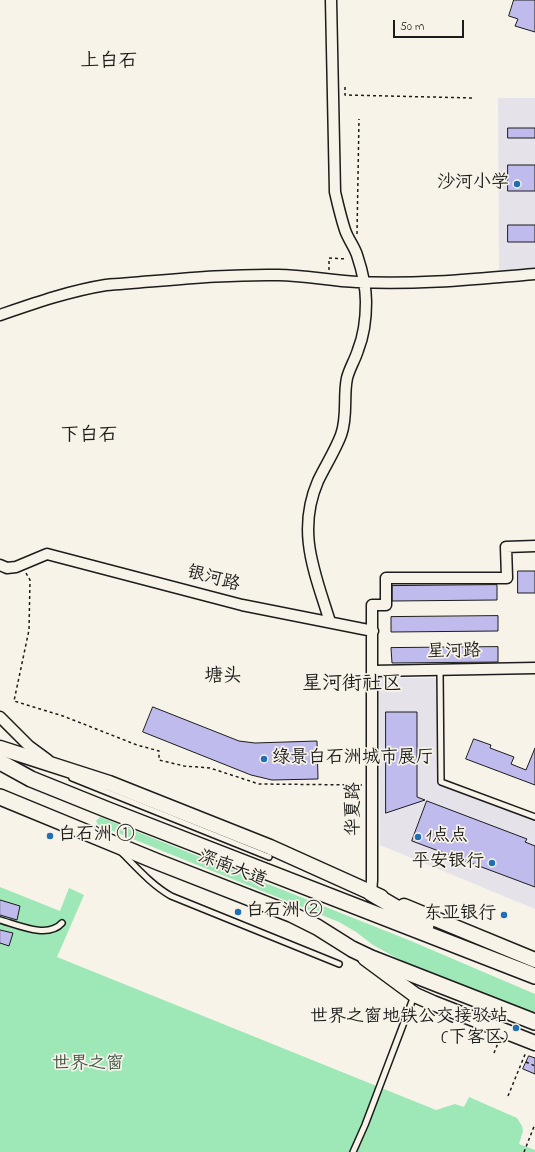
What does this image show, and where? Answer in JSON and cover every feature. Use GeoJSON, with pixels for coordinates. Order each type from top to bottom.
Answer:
{"type":"FeatureCollection","features":[{"type":"Feature","properties":{"kind":"main road"},"geometry":{"type":"LineString","coordinates":[[6,750],[109,783],[270,847],[371,893],[535,960]]}},
{"type":"Feature","properties":{"kind":"main road","name":"深南大道"},"geometry":{"type":"LineString","coordinates":[[0,762],[7,771],[535,976]]}},
{"type":"Feature","properties":{"kind":"main road","name":"深南大道"},"geometry":{"type":"LineString","coordinates":[[0,797],[291,914],[317,927],[352,949],[408,973],[535,1022]]}},
{"type":"Feature","properties":{"kind":"main road"},"geometry":{"type":"LineString","coordinates":[[371,893],[420,922],[491,958]]}},
{"type":"Feature","properties":{"kind":"main road"},"geometry":{"type":"LineString","coordinates":[[352,949],[414,995],[475,1020],[531,1048]]}},
{"type":"Feature","properties":{"kind":"street"},"geometry":{"type":"LineString","coordinates":[[330,622],[310,558],[307,533],[310,507],[318,482],[341,435],[344,422],[347,380],[351,364],[358,350],[364,327],[366,302],[364,282],[357,254],[346,232],[339,212],[335,192],[331,0]]}},
{"type":"Feature","properties":{"kind":"street"},"geometry":{"type":"LineString","coordinates":[[0,315],[61,294],[83,288],[106,285],[254,275],[298,276],[364,282],[438,282],[535,274]]}},
{"type":"Feature","properties":{"kind":"street","name":"华夏路"},"geometry":{"type":"LineString","coordinates":[[371,893],[373,671],[372,605],[386,605],[386,578],[507,578],[506,547],[535,546]]}},
{"type":"Feature","properties":{"kind":"street","name":"银河路"},"geometry":{"type":"LineString","coordinates":[[21,565],[47,554],[242,605],[373,631]]}},
{"type":"Feature","properties":{"kind":"street"},"geometry":{"type":"LineString","coordinates":[[0,565],[7,568],[21,565]]}},
{"type":"Feature","properties":{"kind":"street","name":"星河路"},"geometry":{"type":"LineString","coordinates":[[373,671],[535,668]]}},
{"type":"Feature","properties":{"kind":"street"},"geometry":{"type":"LineString","coordinates":[[0,717],[29,746],[43,757],[64,769]]}},
{"type":"Feature","properties":{"kind":"lane"},"geometry":{"type":"LineString","coordinates":[[440,670],[441,782],[535,817]]}},
{"type":"Feature","properties":{"kind":"lane"},"geometry":{"type":"LineString","coordinates":[[6,750],[96,788],[270,857]]}},
{"type":"Feature","properties":{"kind":"lane"},"geometry":{"type":"LineString","coordinates":[[114,843],[147,880],[171,896],[339,964]]}},
{"type":"Feature","properties":{"kind":"lane"},"geometry":{"type":"LineString","coordinates":[[0,920],[33,929],[44,930],[58,928],[62,923]]}},
{"type":"Feature","properties":{"kind":"lane"},"geometry":{"type":"LineString","coordinates":[[353,1152],[365,1125],[414,995]]}},
{"type":"Feature","properties":{"kind":"path"},"geometry":{"type":"LineString","coordinates":[[345,87],[345,95],[474,98]]}},
{"type":"Feature","properties":{"kind":"path"},"geometry":{"type":"LineString","coordinates":[[358,224],[359,120]]}},
{"type":"Feature","properties":{"kind":"path"},"geometry":{"type":"LineString","coordinates":[[329,279],[329,258],[350,259]]}},
{"type":"Feature","properties":{"kind":"path"},"geometry":{"type":"LineString","coordinates":[[21,565],[30,580],[29,630],[14,701],[63,716],[137,745],[159,751],[159,760],[184,766],[210,768],[259,784],[372,785]]}},
{"type":"Feature","properties":{"kind":"path"},"geometry":{"type":"LineString","coordinates":[[494,1053],[498,1043]]}},
{"type":"Feature","properties":{"kind":"path"},"geometry":{"type":"LineString","coordinates":[[508,1096],[531,1048]]}},
{"type":"Feature","properties":{"kind":"path"},"geometry":{"type":"LineString","coordinates":[[526,1062],[535,1066]]}},
{"type":"Feature","properties":{"kind":"path"},"geometry":{"type":"LineString","coordinates":[[524,1152],[535,1124]]}},
{"type":"Feature","properties":{"kind":"shaded area","name":"沙河小学"},"geometry":{"type":"Polygon","coordinates":[[[498,98],[535,98],[535,269],[499,270],[498,98]]]}},
{"type":"Feature","properties":{"kind":"shaded area"},"geometry":{"type":"Polygon","coordinates":[[[379,678],[444,678],[445,780],[535,813],[535,909],[380,845],[379,678]]]}},
{"type":"Feature","properties":{"kind":"green space"},"geometry":{"type":"Polygon","coordinates":[[[100,817],[411,941],[535,994],[535,1018],[428,975],[373,945],[356,932],[339,922],[98,825],[96,821],[100,817]]]}},
{"type":"Feature","properties":{"kind":"green space","name":"世界之窗"},"geometry":{"type":"Polygon","coordinates":[[[0,887],[60,911],[69,888],[84,895],[57,957],[436,1110],[455,1104],[464,1107],[469,1097],[517,1118],[523,1131],[519,1144],[535,1150],[535,1152],[0,1152],[0,887]]]}},
{"type":"Feature","properties":{"kind":"building"},"geometry":{"type":"Polygon","coordinates":[[[514,0],[535,0],[535,32],[515,26],[518,19],[509,16],[514,0]]]}},
{"type":"Feature","properties":{"kind":"building"},"geometry":{"type":"Polygon","coordinates":[[[508,128],[535,128],[535,138],[508,138],[508,128]]]}},
{"type":"Feature","properties":{"kind":"building"},"geometry":{"type":"Polygon","coordinates":[[[508,165],[535,165],[535,191],[508,191],[508,165]]]}},
{"type":"Feature","properties":{"kind":"building"},"geometry":{"type":"Polygon","coordinates":[[[508,225],[535,225],[535,242],[508,242],[508,225]]]}},
{"type":"Feature","properties":{"kind":"building"},"geometry":{"type":"Polygon","coordinates":[[[518,571],[535,571],[535,593],[518,593],[518,571]]]}},
{"type":"Feature","properties":{"kind":"building"},"geometry":{"type":"Polygon","coordinates":[[[497,585],[497,600],[392,601],[392,586],[497,585]]]}},
{"type":"Feature","properties":{"kind":"building"},"geometry":{"type":"Polygon","coordinates":[[[498,616],[498,631],[391,632],[391,617],[498,616]]]}},
{"type":"Feature","properties":{"kind":"building"},"geometry":{"type":"Polygon","coordinates":[[[498,647],[498,662],[392,663],[391,648],[498,647]]]}},
{"type":"Feature","properties":{"kind":"building","name":"绿景白石洲城市展厅"},"geometry":{"type":"Polygon","coordinates":[[[153,707],[239,741],[255,743],[317,741],[318,779],[272,780],[251,775],[143,732],[153,707]]]}},
{"type":"Feature","properties":{"kind":"building"},"geometry":{"type":"Polygon","coordinates":[[[386,712],[417,712],[417,797],[425,800],[386,813],[386,712]]]}},
{"type":"Feature","properties":{"kind":"building"},"geometry":{"type":"Polygon","coordinates":[[[474,739],[491,745],[490,748],[514,757],[511,764],[526,770],[535,748],[535,785],[466,759],[474,739]]]}},
{"type":"Feature","properties":{"kind":"building"},"geometry":{"type":"Polygon","coordinates":[[[427,801],[527,839],[525,842],[535,846],[535,887],[412,841],[427,801]]]}},
{"type":"Feature","properties":{"kind":"building"},"geometry":{"type":"Polygon","coordinates":[[[0,900],[20,906],[17,920],[0,915],[0,900]]]}},
{"type":"Feature","properties":{"kind":"building"},"geometry":{"type":"Polygon","coordinates":[[[0,930],[13,933],[9,946],[0,943],[0,930]]]}},
{"type":"Feature","properties":{"kind":"building"},"geometry":{"type":"Polygon","coordinates":[[[529,1056],[535,1058],[535,1074],[523,1069],[529,1056]]]}},
{"type":"Feature","properties":{"kind":"place","name":"沙河小学"},"geometry":{"type":"Point","coordinates":[517,184]}},
{"type":"Feature","properties":{"kind":"place","name":"绿景白石洲城市展厅"},"geometry":{"type":"Point","coordinates":[264,759]}},
{"type":"Feature","properties":{"kind":"place","name":"白石洲 ①"},"geometry":{"type":"Point","coordinates":[50,836]}},
{"type":"Feature","properties":{"kind":"place","name":"1点点"},"geometry":{"type":"Point","coordinates":[418,837]}},
{"type":"Feature","properties":{"kind":"place","name":"平安银行"},"geometry":{"type":"Point","coordinates":[492,863]}},
{"type":"Feature","properties":{"kind":"place","name":"白石洲 ②"},"geometry":{"type":"Point","coordinates":[238,912]}},
{"type":"Feature","properties":{"kind":"place","name":"东亚银行"},"geometry":{"type":"Point","coordinates":[504,915]}},
{"type":"Feature","properties":{"kind":"place","name":"世界之窗地铁公交接驳站 (下客区)"},"geometry":{"type":"Point","coordinates":[516,1028]}},
{"type":"Feature","properties":{"kind":"district","name":"上白石"},"geometry":{"type":"Point","coordinates":[109,63]}},
{"type":"Feature","properties":{"kind":"district","name":"下白石"},"geometry":{"type":"Point","coordinates":[89,437]}},
{"type":"Feature","properties":{"kind":"district","name":"塘头"},"geometry":{"type":"Point","coordinates":[223,678]}},
{"type":"Feature","properties":{"kind":"district","name":"星河街社区"},"geometry":{"type":"Point","coordinates":[352,686]}}]}
